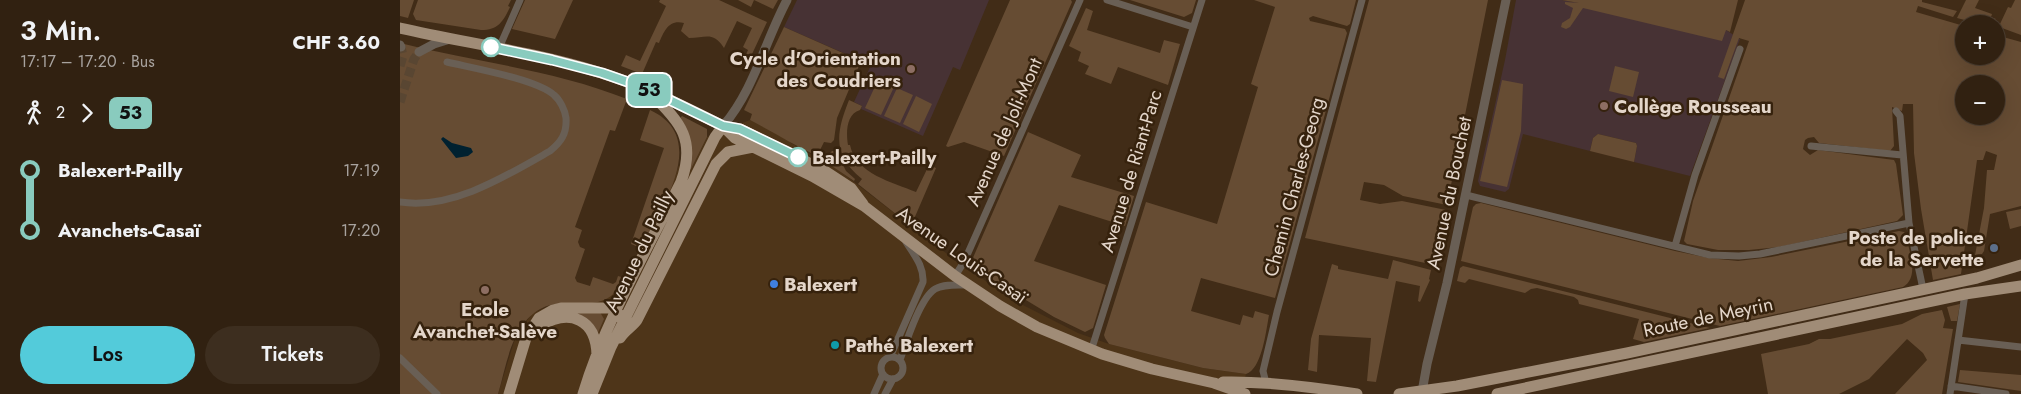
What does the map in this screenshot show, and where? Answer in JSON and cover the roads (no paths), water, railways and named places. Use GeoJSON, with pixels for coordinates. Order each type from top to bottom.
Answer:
{"type":"FeatureCollection","features":[{"type":"Feature","properties":{"kind":"main road","name":"Avenue Louis-Casaï"},"geometry":{"type":"LineString","coordinates":[[400,28],[499,48],[598,72],[645,88],[723,126],[740,129],[825,171],[851,188],[864,206]]}},
{"type":"Feature","properties":{"kind":"main road","name":"Avenue Louis-Casaï"},"geometry":{"type":"LineString","coordinates":[[645,88],[672,114],[684,134]]}},
{"type":"Feature","properties":{"kind":"main road","name":"Avenue Louis-Casaï"},"geometry":{"type":"LineString","coordinates":[[723,126],[735,138],[812,176],[864,206],[955,276],[1024,320],[1091,351],[1152,369],[1214,383],[1245,394]]}},
{"type":"Feature","properties":{"kind":"main road","name":"Avenue du Pailly"},"geometry":{"type":"LineString","coordinates":[[583,394],[715,137],[723,126]]}},
{"type":"Feature","properties":{"kind":"main road","name":"Avenue du Pailly"},"geometry":{"type":"LineString","coordinates":[[592,394],[617,310],[681,182],[687,157],[684,134]]}},
{"type":"Feature","properties":{"kind":"main road"},"geometry":{"type":"LineString","coordinates":[[605,353],[614,349],[625,331],[634,325],[716,164],[728,152],[753,147]]}},
{"type":"Feature","properties":{"kind":"main road","name":"Route de Meyrin"},"geometry":{"type":"LineString","coordinates":[[1400,394],[1422,393],[1626,353],[1923,287],[1977,278],[2021,265]]}},
{"type":"Feature","properties":{"kind":"main road","name":"Route de Meyrin"},"geometry":{"type":"LineString","coordinates":[[1497,394],[1965,294],[2021,286]]}},
{"type":"Feature","properties":{"kind":"main road"},"geometry":{"type":"LineString","coordinates":[[509,394],[522,350],[530,332],[538,318],[553,310],[608,307],[617,310],[619,316],[605,353]]}},
{"type":"Feature","properties":{"kind":"main road"},"geometry":{"type":"LineString","coordinates":[[530,332],[545,322],[558,317],[576,319],[583,322],[591,330],[596,345],[605,353]]}},
{"type":"Feature","properties":{"kind":"main road","name":"Avenue Louis-Casaï"},"geometry":{"type":"LineString","coordinates":[[1214,383],[1266,383],[1322,388],[1357,394]]}},
{"type":"Feature","properties":{"kind":"street"},"geometry":{"type":"LineString","coordinates":[[499,48],[520,0]]}},
{"type":"Feature","properties":{"kind":"street"},"geometry":{"type":"LineString","coordinates":[[723,126],[735,112],[772,36],[775,22],[787,0]]}},
{"type":"Feature","properties":{"kind":"street","name":"Avenue de Joli-Mont"},"geometry":{"type":"LineString","coordinates":[[955,276],[964,262],[1080,0]]}},
{"type":"Feature","properties":{"kind":"street"},"geometry":{"type":"LineString","coordinates":[[1107,0],[1193,27]]}},
{"type":"Feature","properties":{"kind":"street","name":"Avenue de Riant-Parc"},"geometry":{"type":"LineString","coordinates":[[1091,351],[1202,0]]}},
{"type":"Feature","properties":{"kind":"street","name":"Chemin Charles-Georg"},"geometry":{"type":"LineString","coordinates":[[1266,383],[1263,372],[1278,312],[1362,0]]}},
{"type":"Feature","properties":{"kind":"street","name":"Avenue du Bouchet"},"geometry":{"type":"LineString","coordinates":[[1422,393],[1428,358],[1447,284],[1506,0]]}},
{"type":"Feature","properties":{"kind":"street"},"geometry":{"type":"LineString","coordinates":[[419,52],[434,44],[450,39]]}},
{"type":"Feature","properties":{"kind":"street"},"geometry":{"type":"LineString","coordinates":[[1676,246],[1695,175],[1740,49]]}},
{"type":"Feature","properties":{"kind":"street"},"geometry":{"type":"LineString","coordinates":[[400,202],[433,202],[462,196],[550,151],[560,143],[564,134],[566,116],[563,108],[558,100],[546,89],[527,82],[447,62]]}},
{"type":"Feature","properties":{"kind":"street"},"geometry":{"type":"LineString","coordinates":[[1896,112],[1900,116],[1909,223],[1923,287]]}},
{"type":"Feature","properties":{"kind":"street"},"geometry":{"type":"LineString","coordinates":[[1811,146],[1902,156]]}},
{"type":"Feature","properties":{"kind":"street"},"geometry":{"type":"LineString","coordinates":[[1466,195],[1710,255],[1739,256],[1760,254],[1909,223]]}},
{"type":"Feature","properties":{"kind":"street"},"geometry":{"type":"LineString","coordinates":[[874,394],[883,374],[882,363],[890,358],[923,279],[920,264],[902,236]]}},
{"type":"Feature","properties":{"kind":"street"},"geometry":{"type":"LineString","coordinates":[[885,394],[893,379],[900,376],[903,371],[900,360],[921,308],[931,292],[942,286],[968,285]]}},
{"type":"Feature","properties":{"kind":"street"},"geometry":{"type":"LineString","coordinates":[[1965,294],[1950,390],[2006,394]]}},
{"type":"Feature","properties":{"kind":"street"},"geometry":{"type":"LineString","coordinates":[[1958,340],[2021,347]]}},
{"type":"Feature","properties":{"kind":"street"},"geometry":{"type":"LineString","coordinates":[[400,358],[437,394]]}},
{"type":"Feature","properties":{"kind":"street"},"geometry":{"type":"LineString","coordinates":[[890,358],[900,360]]}},
{"type":"Feature","properties":{"kind":"street"},"geometry":{"type":"LineString","coordinates":[[883,374],[893,379]]}},
{"type":"Feature","properties":{"kind":"water"},"geometry":{"type":"Polygon","coordinates":[[[443,137],[452,143],[471,148],[473,152],[468,156],[456,158],[441,139],[443,137]]]}},
{"type":"Feature","properties":{"kind":"tunnel"},"geometry":{"type":"LineString","coordinates":[[400,66],[403,56],[401,47]]}},
{"type":"Feature","properties":{"kind":"tunnel"},"geometry":{"type":"LineString","coordinates":[[400,102],[414,59],[419,52]]}},
{"type":"Feature","properties":{"kind":"place","name":"Cycle d'Orientation des Coudriers"},"geometry":{"type":"Point","coordinates":[911,69]}},
{"type":"Feature","properties":{"kind":"place","name":"Collège Rousseau"},"geometry":{"type":"Point","coordinates":[1604,106]}},
{"type":"Feature","properties":{"kind":"place","name":"Balexert-Pailly"},"geometry":{"type":"Point","coordinates":[798,157]}},
{"type":"Feature","properties":{"kind":"place","name":"Poste de police de la Servette"},"geometry":{"type":"Point","coordinates":[1994,248]}},
{"type":"Feature","properties":{"kind":"place","name":"Balexert"},"geometry":{"type":"Point","coordinates":[774,284]}},
{"type":"Feature","properties":{"kind":"place","name":"Ecole Avanchet-Salève"},"geometry":{"type":"Point","coordinates":[485,290]}},
{"type":"Feature","properties":{"kind":"place","name":"Pathé Balexert"},"geometry":{"type":"Point","coordinates":[835,345]}}]}
